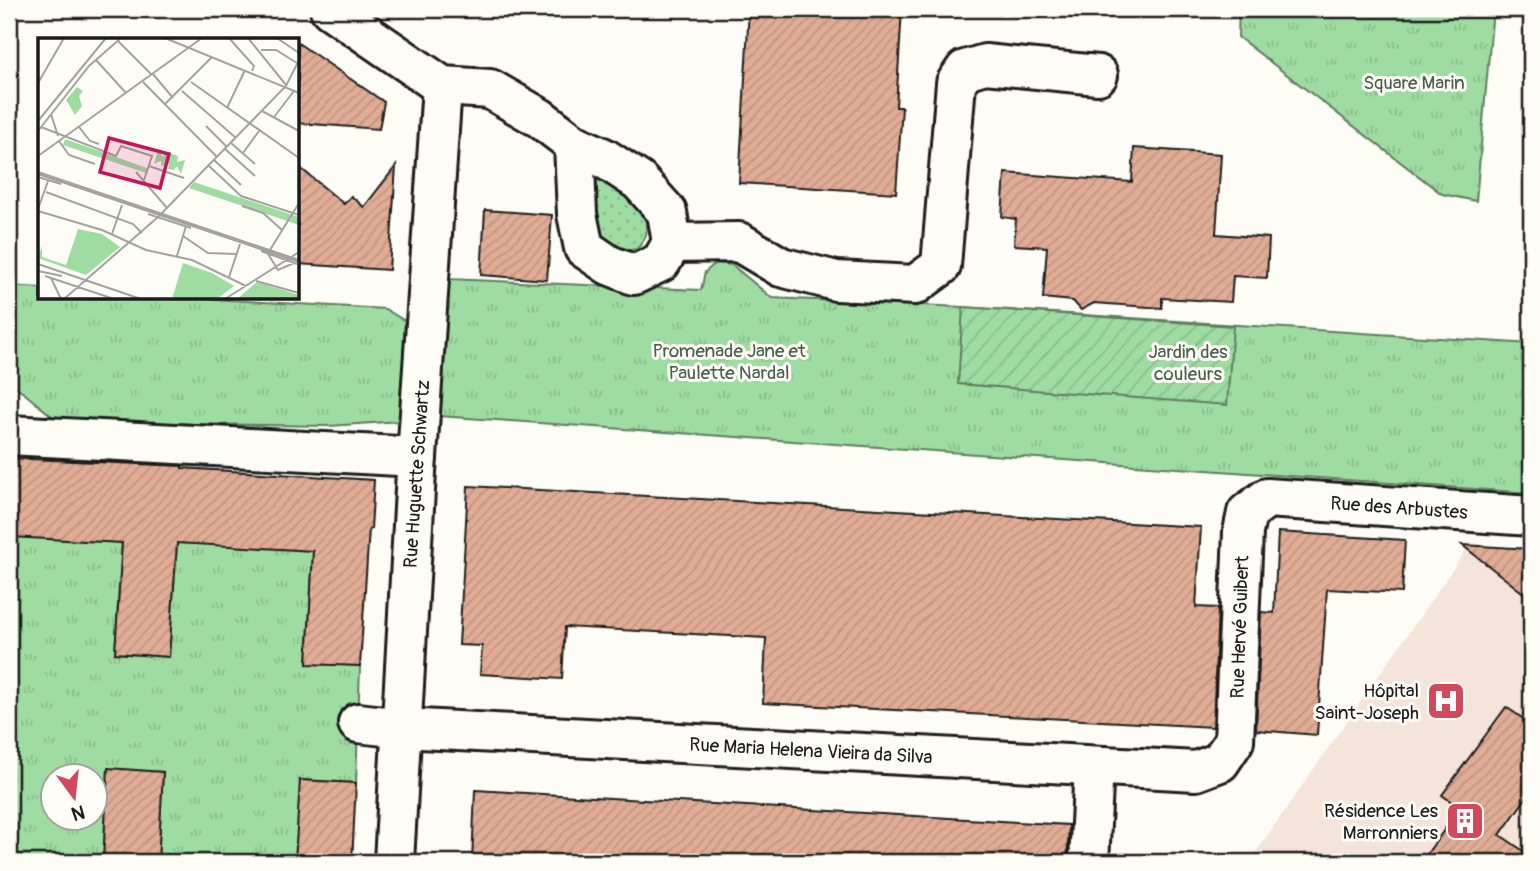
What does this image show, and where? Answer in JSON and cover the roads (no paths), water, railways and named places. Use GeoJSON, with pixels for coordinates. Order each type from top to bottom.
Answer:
{"type":"FeatureCollection","features":[{"type":"Feature","properties":{"kind":"street"},"geometry":{"type":"LineString","coordinates":[[330,9],[442,86],[490,89],[540,118],[574,144],[604,158],[639,181],[667,212],[672,243],[661,262],[634,275],[609,265],[584,248],[577,214],[574,144]]}},
{"type":"Feature","properties":{"kind":"street"},"geometry":{"type":"LineString","coordinates":[[672,243],[739,243],[781,267],[836,281],[915,285],[941,266],[956,83],[965,70],[985,64],[1098,75]]}},
{"type":"Feature","properties":{"kind":"street","name":"Rue Huguette Schwartz"},"geometry":{"type":"LineString","coordinates":[[394,862],[442,86]]}},
{"type":"Feature","properties":{"kind":"street"},"geometry":{"type":"LineString","coordinates":[[9,435],[417,457]]}},
{"type":"Feature","properties":{"kind":"street","name":"Rue des Arbustes"},"geometry":{"type":"LineString","coordinates":[[1267,498],[1531,516]]}},
{"type":"Feature","properties":{"kind":"street","name":"Rue Hervé Guibert"},"geometry":{"type":"LineString","coordinates":[[1220,762],[1234,741],[1243,532],[1247,513],[1267,498]]}},
{"type":"Feature","properties":{"kind":"street","name":"Rue Maria Helena Vieira da Silva"},"geometry":{"type":"LineString","coordinates":[[358,723],[402,728],[1196,771],[1220,762]]}},
{"type":"Feature","properties":{"kind":"street"},"geometry":{"type":"LineString","coordinates":[[1089,862],[1094,766]]}},
{"type":"Feature","properties":{"kind":"place","name":"Hôpital Saint-Joseph"},"geometry":{"type":"Point","coordinates":[1446,701]}},
{"type":"Feature","properties":{"kind":"place","name":"Résidence Les Marronniers"},"geometry":{"type":"Point","coordinates":[1465,821]}},
{"type":"Feature","properties":{"kind":"park label","name":"Square Marin"},"geometry":{"type":"Point","coordinates":[1414,82]}},
{"type":"Feature","properties":{"kind":"park label","name":"Promenade Jane et Paulette Nardal"},"geometry":{"type":"Point","coordinates":[729,361]}},
{"type":"Feature","properties":{"kind":"park label","name":"Jardin des couleurs"},"geometry":{"type":"Point","coordinates":[1188,362]}}]}
